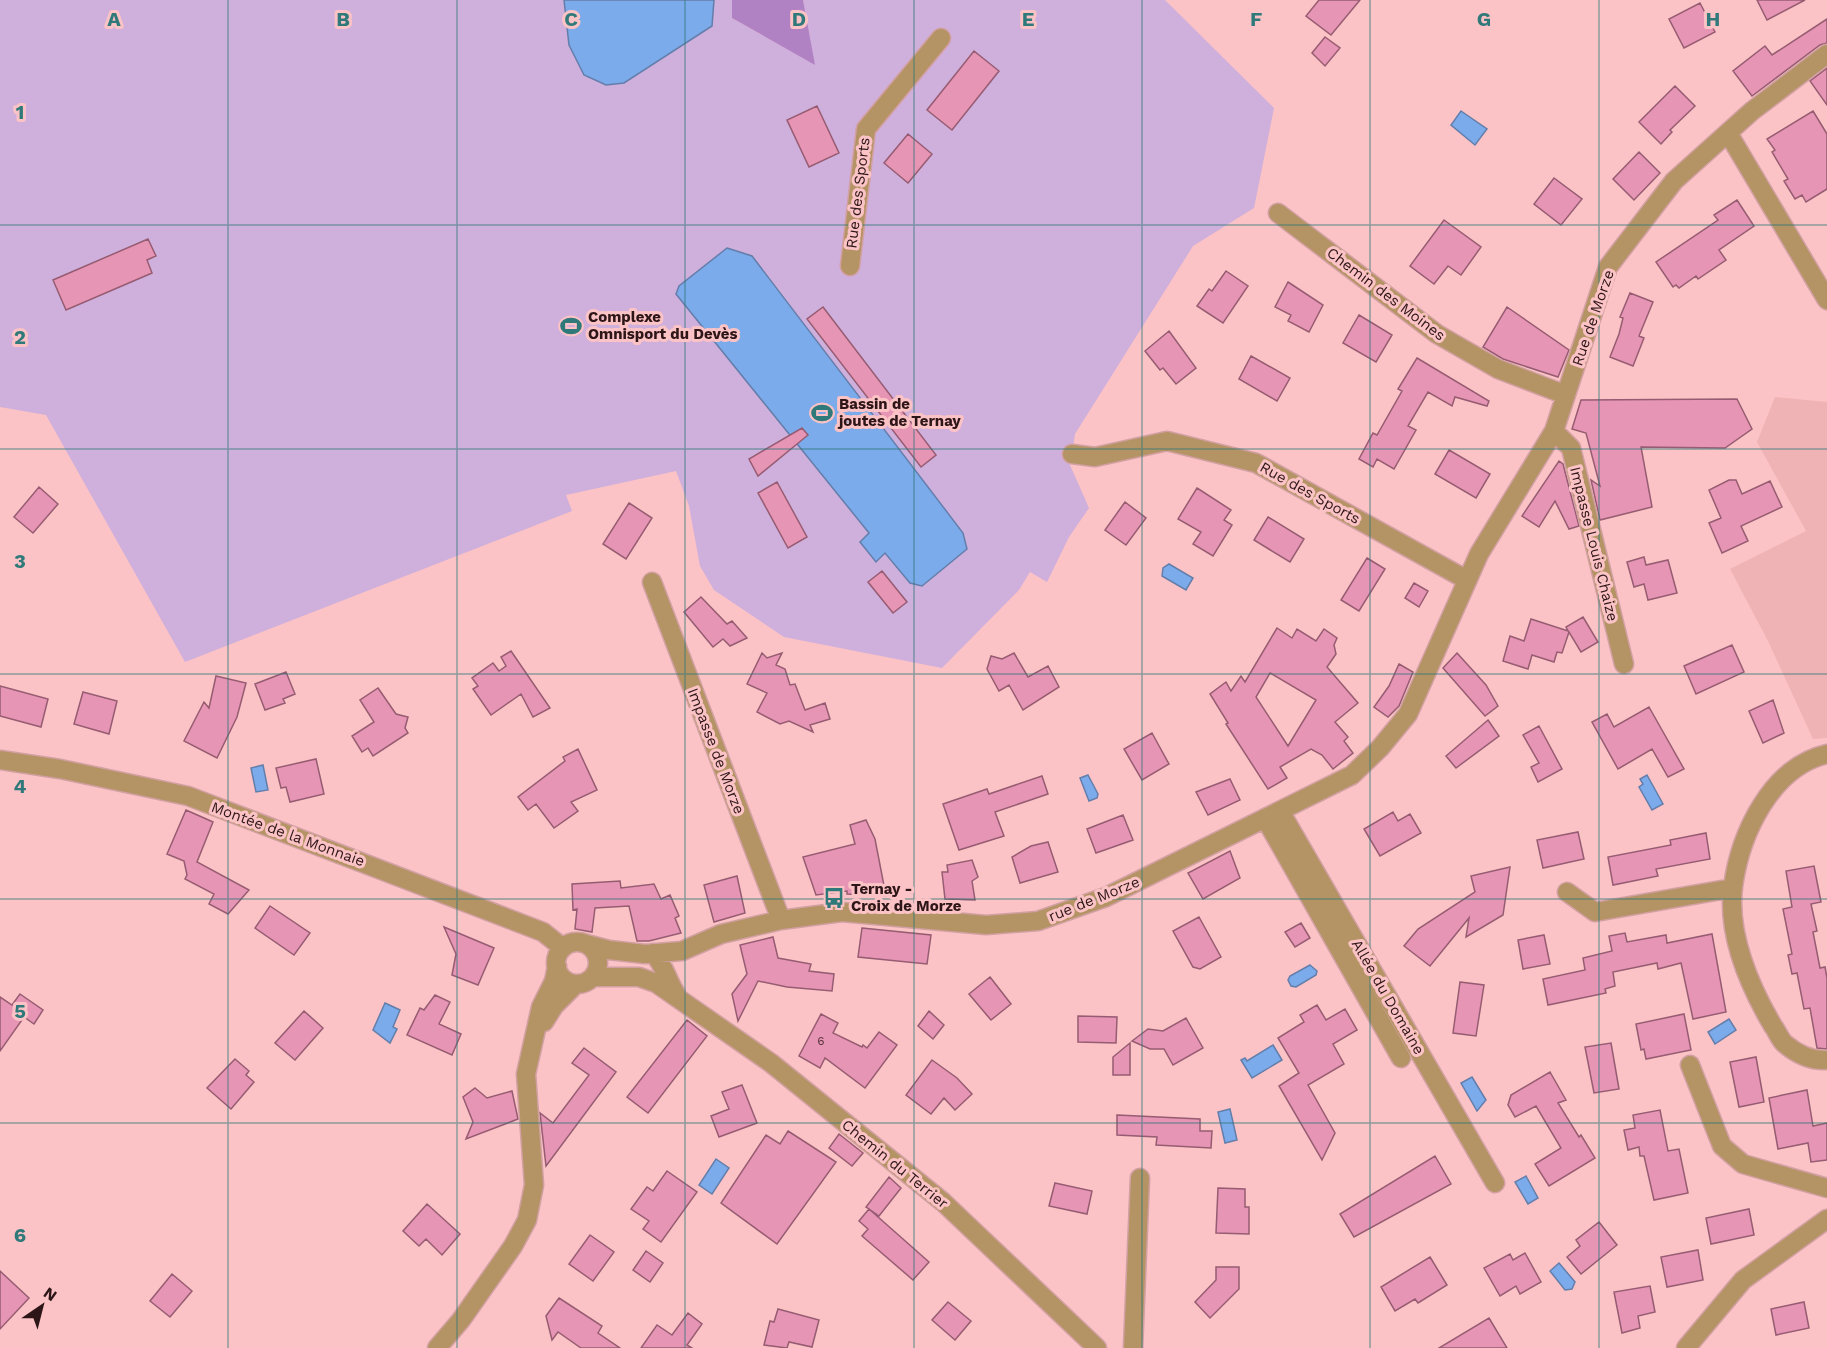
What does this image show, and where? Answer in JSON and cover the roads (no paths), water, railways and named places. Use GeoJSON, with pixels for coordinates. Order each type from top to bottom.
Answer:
{"type":"FeatureCollection","features":[{"type":"Feature","properties":{"kind":"street","name":"Rue des Sports"},"geometry":{"type":"LineString","coordinates":[[850,266],[866,129],[940,38]]}},
{"type":"Feature","properties":{"kind":"street","name":"Rue de Morze"},"geometry":{"type":"LineString","coordinates":[[1438,641],[1479,554],[1554,431],[1608,267],[1674,181],[1728,133],[1827,54]]}},
{"type":"Feature","properties":{"kind":"street"},"geometry":{"type":"LineString","coordinates":[[1728,133],[1827,300]]}},
{"type":"Feature","properties":{"kind":"street","name":"Chemin des Moines"},"geometry":{"type":"LineString","coordinates":[[1278,213],[1437,334],[1498,369],[1566,395]]}},
{"type":"Feature","properties":{"kind":"street","name":"Impasse Louis Chaize"},"geometry":{"type":"LineString","coordinates":[[1554,431],[1571,448],[1624,664]]}},
{"type":"Feature","properties":{"kind":"street","name":"Rue des Sports"},"geometry":{"type":"LineString","coordinates":[[1072,454],[1095,457],[1167,441],[1256,463],[1467,580]]}},
{"type":"Feature","properties":{"kind":"street","name":"Impasse de Morze"},"geometry":{"type":"LineString","coordinates":[[652,582],[781,920]]}},
{"type":"Feature","properties":{"kind":"street","name":"rue de Morze"},"geometry":{"type":"LineString","coordinates":[[622,976],[657,957],[682,951],[722,933],[781,920],[842,912],[986,925],[1038,921],[1106,897],[1352,775],[1380,748],[1408,714],[1438,641]]}},
{"type":"Feature","properties":{"kind":"street"},"geometry":{"type":"LineString","coordinates":[[1827,754],[1808,758],[1788,772],[1764,801],[1746,839],[1733,888],[1739,946],[1748,978],[1769,1019],[1784,1044],[1815,1060],[1827,1060]]}},
{"type":"Feature","properties":{"kind":"street","name":"Montée de la Monnaie"},"geometry":{"type":"LineString","coordinates":[[0,760],[188,796],[543,932],[563,948]]}},
{"type":"Feature","properties":{"kind":"street"},"geometry":{"type":"LineString","coordinates":[[1272,815],[1401,1058]]}},
{"type":"Feature","properties":{"kind":"street","name":"Allée du Domaine"},"geometry":{"type":"LineString","coordinates":[[1272,815],[1495,1183]]}},
{"type":"Feature","properties":{"kind":"street"},"geometry":{"type":"LineString","coordinates":[[1567,892],[1594,912],[1733,888]]}},
{"type":"Feature","properties":{"kind":"street"},"geometry":{"type":"LineString","coordinates":[[437,1348],[461,1320],[513,1246],[527,1220],[534,1185],[526,1074],[537,1034],[541,1007],[554,981],[559,953],[574,942],[657,957],[665,977],[679,998]]}},
{"type":"Feature","properties":{"kind":"street"},"geometry":{"type":"LineString","coordinates":[[586,944],[598,958],[593,977]]}},
{"type":"Feature","properties":{"kind":"street"},"geometry":{"type":"LineString","coordinates":[[557,966],[561,976],[576,984]]}},
{"type":"Feature","properties":{"kind":"street"},"geometry":{"type":"LineString","coordinates":[[537,1034],[555,1006],[576,984],[593,977],[622,976]]}},
{"type":"Feature","properties":{"kind":"street","name":"Chemin du Terrier"},"geometry":{"type":"LineString","coordinates":[[622,976],[639,977],[656,983],[771,1064],[943,1202],[1097,1348]]}},
{"type":"Feature","properties":{"kind":"street"},"geometry":{"type":"LineString","coordinates":[[1689,1065],[1722,1146],[1743,1164],[1827,1188]]}},
{"type":"Feature","properties":{"kind":"street"},"geometry":{"type":"LineString","coordinates":[[1133,1348],[1140,1178]]}},
{"type":"Feature","properties":{"kind":"street"},"geometry":{"type":"LineString","coordinates":[[1686,1348],[1743,1280],[1827,1219]]}},
{"type":"Feature","properties":{"kind":"water"},"geometry":{"type":"Polygon","coordinates":[[[564,0],[714,0],[712,26],[624,83],[606,85],[584,75],[569,45],[564,0]]]}},
{"type":"Feature","properties":{"kind":"water"},"geometry":{"type":"Polygon","coordinates":[[[1461,111],[1487,129],[1475,145],[1451,125],[1461,111]]]}},
{"type":"Feature","properties":{"kind":"water","name":"Bassin de joutes de Ternay"},"geometry":{"type":"Polygon","coordinates":[[[727,248],[752,256],[963,533],[967,549],[922,586],[910,583],[885,553],[876,562],[860,542],[869,533],[676,294],[679,286],[727,248]]]}},
{"type":"Feature","properties":{"kind":"water"},"geometry":{"type":"Polygon","coordinates":[[[1169,564],[1193,578],[1186,590],[1162,576],[1163,568],[1169,564]]]}},
{"type":"Feature","properties":{"kind":"water"},"geometry":{"type":"Polygon","coordinates":[[[263,765],[268,790],[256,792],[251,768],[263,765]]]}},
{"type":"Feature","properties":{"kind":"water"},"geometry":{"type":"Polygon","coordinates":[[[1088,775],[1098,794],[1097,798],[1089,801],[1080,778],[1088,775]]]}},
{"type":"Feature","properties":{"kind":"water"},"geometry":{"type":"Polygon","coordinates":[[[1647,775],[1663,804],[1652,810],[1639,787],[1643,784],[1640,779],[1647,775]]]}},
{"type":"Feature","properties":{"kind":"water"},"geometry":{"type":"Polygon","coordinates":[[[1310,965],[1317,971],[1316,975],[1296,987],[1291,986],[1288,980],[1290,976],[1310,965]]]}},
{"type":"Feature","properties":{"kind":"water"},"geometry":{"type":"Polygon","coordinates":[[[385,1003],[400,1010],[393,1027],[397,1029],[390,1043],[373,1030],[385,1003]]]}},
{"type":"Feature","properties":{"kind":"water"},"geometry":{"type":"Polygon","coordinates":[[[1729,1019],[1736,1030],[1715,1044],[1708,1032],[1729,1019]]]}},
{"type":"Feature","properties":{"kind":"water"},"geometry":{"type":"Polygon","coordinates":[[[1273,1045],[1282,1060],[1252,1078],[1241,1060],[1245,1058],[1247,1061],[1273,1045]]]}},
{"type":"Feature","properties":{"kind":"water"},"geometry":{"type":"Polygon","coordinates":[[[1472,1077],[1486,1100],[1477,1111],[1461,1083],[1472,1077]]]}},
{"type":"Feature","properties":{"kind":"water"},"geometry":{"type":"Polygon","coordinates":[[[1230,1109],[1237,1140],[1225,1143],[1218,1112],[1230,1109]]]}},
{"type":"Feature","properties":{"kind":"water"},"geometry":{"type":"Polygon","coordinates":[[[716,1159],[729,1168],[712,1194],[699,1185],[716,1159]]]}},
{"type":"Feature","properties":{"kind":"water"},"geometry":{"type":"Polygon","coordinates":[[[1526,1176],[1538,1198],[1528,1204],[1515,1182],[1526,1176]]]}},
{"type":"Feature","properties":{"kind":"water"},"geometry":{"type":"Polygon","coordinates":[[[1559,1263],[1575,1282],[1572,1289],[1565,1290],[1550,1271],[1559,1263]]]}},
{"type":"Feature","properties":{"kind":"place","name":"Complexe Omnisport du Devès"},"geometry":{"type":"Point","coordinates":[571,326]}},
{"type":"Feature","properties":{"kind":"place","name":"Bassin de joutes de Ternay"},"geometry":{"type":"Point","coordinates":[822,413]}},
{"type":"Feature","properties":{"kind":"place","name":"Ternay - Croix de Morze"},"geometry":{"type":"Point","coordinates":[834,898]}}]}
